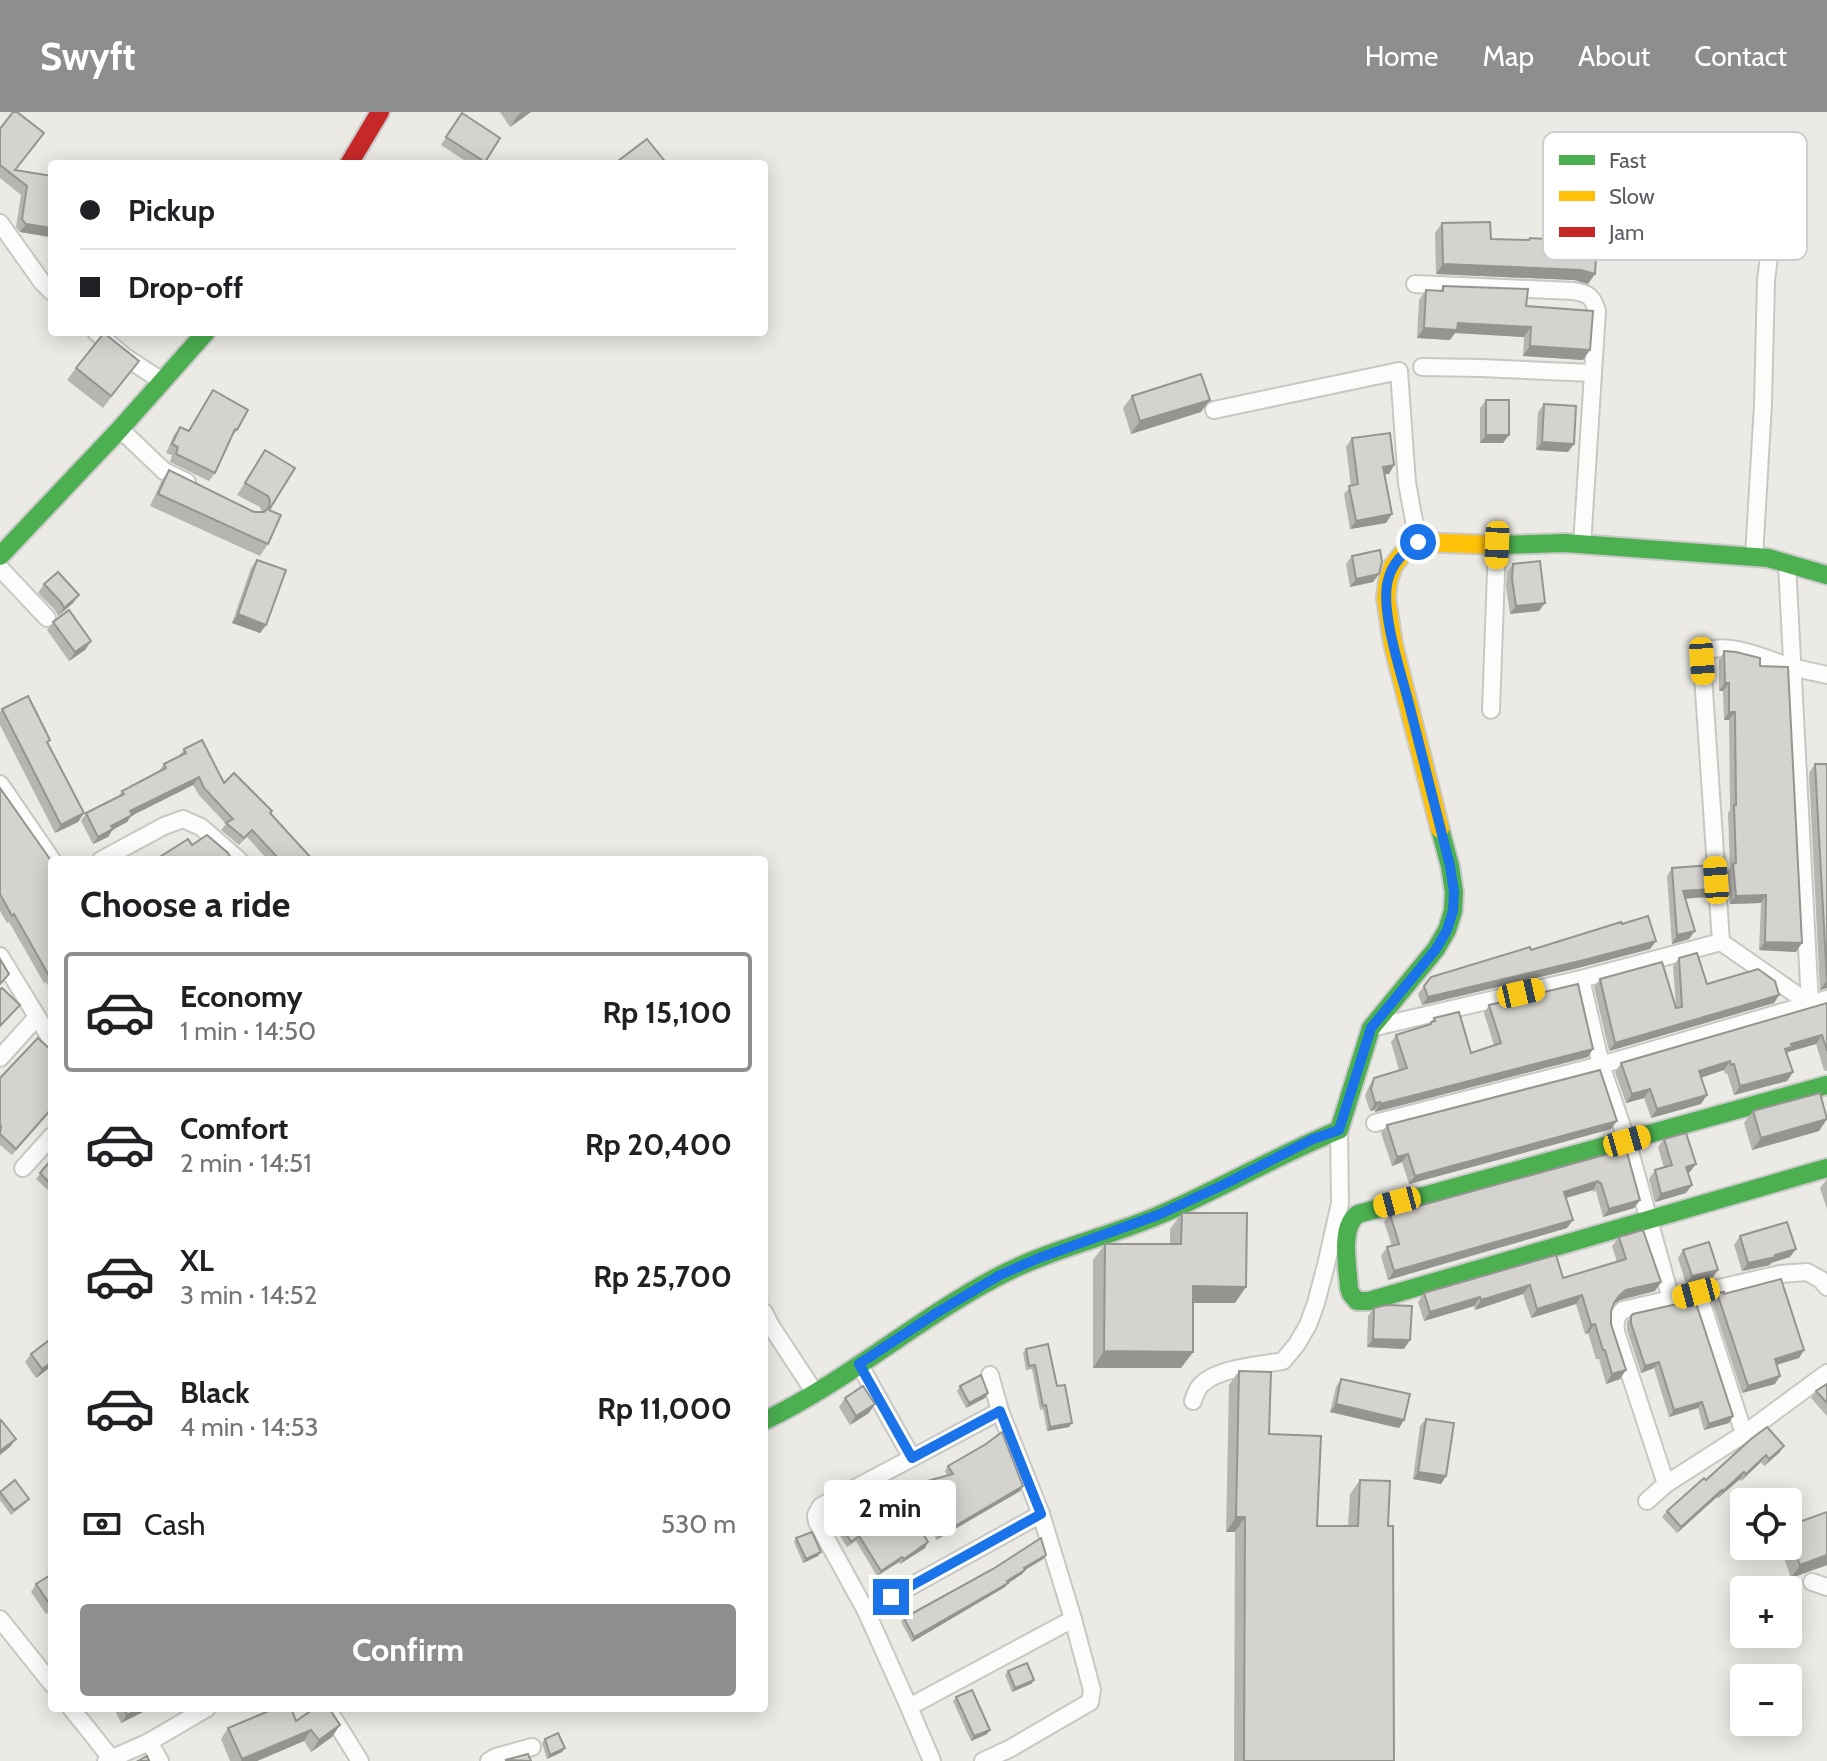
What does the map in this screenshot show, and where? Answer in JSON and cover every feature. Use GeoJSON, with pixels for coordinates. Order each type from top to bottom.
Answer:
{"type":"FeatureCollection","features":[{"type":"Feature","properties":{"kind":"street"},"geometry":{"type":"LineString","coordinates":[[352,160],[380,112]]}},
{"type":"Feature","properties":{"kind":"street"},"geometry":{"type":"LineString","coordinates":[[0,223],[48,288]]}},
{"type":"Feature","properties":{"kind":"street"},"geometry":{"type":"LineString","coordinates":[[1754,557],[1769,260]]}},
{"type":"Feature","properties":{"kind":"street"},"geometry":{"type":"LineString","coordinates":[[1415,284],[1585,292],[1594,299],[1597,311],[1582,545]]}},
{"type":"Feature","properties":{"kind":"street"},"geometry":{"type":"LineString","coordinates":[[101,336],[125,357],[162,381]]}},
{"type":"Feature","properties":{"kind":"street"},"geometry":{"type":"LineString","coordinates":[[0,556],[202,336]]}},
{"type":"Feature","properties":{"kind":"street"},"geometry":{"type":"LineString","coordinates":[[1422,367],[1593,373]]}},
{"type":"Feature","properties":{"kind":"street"},"geometry":{"type":"LineString","coordinates":[[1214,410],[1399,371],[1407,483],[1418,542]]}},
{"type":"Feature","properties":{"kind":"street"},"geometry":{"type":"LineString","coordinates":[[120,429],[164,471],[201,489]]}},
{"type":"Feature","properties":{"kind":"street"},"geometry":{"type":"LineString","coordinates":[[1193,1401],[1199,1386],[1210,1378],[1283,1361],[1308,1325],[1340,1203],[1339,1130],[1371,1028],[1436,949],[1453,911],[1450,866],[1393,644],[1386,598],[1393,566],[1404,552],[1418,542],[1582,545],[1768,558],[1827,575]]}},
{"type":"Feature","properties":{"kind":"street"},"geometry":{"type":"LineString","coordinates":[[1491,710],[1497,545]]}},
{"type":"Feature","properties":{"kind":"street"},"geometry":{"type":"LineString","coordinates":[[1787,564],[1810,1004]]}},
{"type":"Feature","properties":{"kind":"street"},"geometry":{"type":"LineString","coordinates":[[0,568],[47,618]]}},
{"type":"Feature","properties":{"kind":"street"},"geometry":{"type":"LineString","coordinates":[[1721,942],[1703,657],[1709,650],[1718,648],[1751,653],[1793,668],[1827,675]]}},
{"type":"Feature","properties":{"kind":"street"},"geometry":{"type":"LineString","coordinates":[[0,784],[49,856]]}},
{"type":"Feature","properties":{"kind":"street"},"geometry":{"type":"LineString","coordinates":[[108,856],[183,819],[201,827],[234,856]]}},
{"type":"Feature","properties":{"kind":"street"},"geometry":{"type":"LineString","coordinates":[[1371,1028],[1581,979],[1721,942],[1810,1004]]}},
{"type":"Feature","properties":{"kind":"street"},"geometry":{"type":"LineString","coordinates":[[0,956],[48,1035]]}},
{"type":"Feature","properties":{"kind":"street"},"geometry":{"type":"LineString","coordinates":[[1581,979],[1601,1065],[1627,1141],[1671,1299]]}},
{"type":"Feature","properties":{"kind":"street"},"geometry":{"type":"LineString","coordinates":[[1375,1123],[1601,1065],[1827,999]]}},
{"type":"Feature","properties":{"kind":"street"},"geometry":{"type":"LineString","coordinates":[[0,1058],[37,1017]]}},
{"type":"Feature","properties":{"kind":"street"},"geometry":{"type":"LineString","coordinates":[[1827,1085],[1368,1209],[1352,1218],[1346,1233],[1349,1288],[1357,1301],[1369,1301],[1827,1168]]}},
{"type":"Feature","properties":{"kind":"street"},"geometry":{"type":"LineString","coordinates":[[768,1419],[815,1393],[1000,1275],[1158,1215],[1313,1139],[1339,1130]]}},
{"type":"Feature","properties":{"kind":"street"},"geometry":{"type":"LineString","coordinates":[[23,1168],[48,1140]]}},
{"type":"Feature","properties":{"kind":"street"},"geometry":{"type":"LineString","coordinates":[[1666,1484],[1616,1332],[1618,1315],[1623,1310],[1780,1274],[1807,1272],[1827,1287]]}},
{"type":"Feature","properties":{"kind":"street"},"geometry":{"type":"LineString","coordinates":[[1696,1293],[1744,1434]]}},
{"type":"Feature","properties":{"kind":"street"},"geometry":{"type":"LineString","coordinates":[[768,1320],[815,1393]]}},
{"type":"Feature","properties":{"kind":"street"},"geometry":{"type":"LineString","coordinates":[[859,1364],[912,1458]]}},
{"type":"Feature","properties":{"kind":"street"},"geometry":{"type":"LineString","coordinates":[[1647,1501],[1666,1484],[1744,1434],[1827,1373]]}},
{"type":"Feature","properties":{"kind":"street"},"geometry":{"type":"LineString","coordinates":[[983,1761],[1090,1702],[1092,1690],[1041,1514],[1000,1411],[990,1375]]}},
{"type":"Feature","properties":{"kind":"street"},"geometry":{"type":"LineString","coordinates":[[932,1761],[866,1611],[816,1515],[821,1506],[1000,1411]]}},
{"type":"Feature","properties":{"kind":"street"},"geometry":{"type":"LineString","coordinates":[[866,1611],[1041,1514]]}},
{"type":"Feature","properties":{"kind":"street"},"geometry":{"type":"LineString","coordinates":[[0,1619],[48,1679]]}},
{"type":"Feature","properties":{"kind":"street"},"geometry":{"type":"LineString","coordinates":[[909,1707],[1073,1619]]}},
{"type":"Feature","properties":{"kind":"street"},"geometry":{"type":"LineString","coordinates":[[74,1712],[109,1760],[149,1742],[200,1712]]}},
{"type":"Feature","properties":{"kind":"street"},"geometry":{"type":"LineString","coordinates":[[329,1712],[360,1761]]}},
{"type":"Feature","properties":{"kind":"street"},"geometry":{"type":"LineString","coordinates":[[149,1742],[160,1761]]}},
{"type":"Feature","properties":{"kind":"street"},"geometry":{"type":"LineString","coordinates":[[489,1761],[532,1747]]}},
{"type":"Feature","properties":{"kind":"building"},"geometry":{"type":"Polygon","coordinates":[[[13,112],[17,112],[44,133],[15,170],[48,175],[48,227],[26,224],[22,219],[27,186],[0,165],[0,129],[13,112]]]}},
{"type":"Feature","properties":{"kind":"building"},"geometry":{"type":"Polygon","coordinates":[[[462,113],[500,138],[486,160],[482,160],[446,137],[462,113]]]}},
{"type":"Feature","properties":{"kind":"building"},"geometry":{"type":"Polygon","coordinates":[[[647,139],[664,160],[619,160],[647,139]]]}},
{"type":"Feature","properties":{"kind":"building"},"geometry":{"type":"Polygon","coordinates":[[[1490,222],[1491,239],[1543,239],[1543,260],[1596,260],[1595,274],[1581,270],[1443,264],[1442,223],[1490,222]]]}},
{"type":"Feature","properties":{"kind":"building"},"geometry":{"type":"Polygon","coordinates":[[[1443,286],[1528,289],[1526,306],[1593,311],[1590,350],[1530,346],[1531,327],[1458,323],[1457,330],[1424,328],[1426,290],[1443,291],[1443,286]]]}},
{"type":"Feature","properties":{"kind":"building"},"geometry":{"type":"Polygon","coordinates":[[[102,336],[108,336],[139,361],[111,396],[76,368],[102,336]]]}},
{"type":"Feature","properties":{"kind":"building"},"geometry":{"type":"Polygon","coordinates":[[[1201,374],[1210,400],[1140,421],[1132,396],[1201,374]]]}},
{"type":"Feature","properties":{"kind":"building"},"geometry":{"type":"Polygon","coordinates":[[[213,390],[248,410],[235,429],[215,473],[176,454],[178,447],[172,444],[180,427],[189,431],[213,390]]]}},
{"type":"Feature","properties":{"kind":"building"},"geometry":{"type":"Polygon","coordinates":[[[1486,400],[1509,400],[1509,435],[1486,435],[1486,400]]]}},
{"type":"Feature","properties":{"kind":"building"},"geometry":{"type":"Polygon","coordinates":[[[1544,404],[1576,406],[1574,444],[1542,442],[1544,404]]]}},
{"type":"Feature","properties":{"kind":"building"},"geometry":{"type":"Polygon","coordinates":[[[1390,433],[1394,465],[1383,467],[1392,514],[1356,521],[1349,486],[1358,484],[1352,438],[1390,433]]]}},
{"type":"Feature","properties":{"kind":"building"},"geometry":{"type":"Polygon","coordinates":[[[265,450],[295,468],[269,510],[281,515],[268,544],[158,494],[169,470],[254,512],[264,512],[269,507],[268,496],[245,483],[265,450]]]}},
{"type":"Feature","properties":{"kind":"building"},"geometry":{"type":"Polygon","coordinates":[[[1380,550],[1382,561],[1379,574],[1356,579],[1352,556],[1380,550]]]}},
{"type":"Feature","properties":{"kind":"building"},"geometry":{"type":"Polygon","coordinates":[[[257,560],[286,570],[266,625],[238,614],[257,560]]]}},
{"type":"Feature","properties":{"kind":"building"},"geometry":{"type":"Polygon","coordinates":[[[1540,561],[1545,603],[1516,606],[1513,564],[1540,561]]]}},
{"type":"Feature","properties":{"kind":"building"},"geometry":{"type":"Polygon","coordinates":[[[58,572],[79,595],[64,608],[44,584],[58,572]]]}},
{"type":"Feature","properties":{"kind":"building"},"geometry":{"type":"Polygon","coordinates":[[[69,610],[91,641],[75,652],[53,622],[69,610]]]}},
{"type":"Feature","properties":{"kind":"building"},"geometry":{"type":"Polygon","coordinates":[[[1724,651],[1760,658],[1760,666],[1788,667],[1802,943],[1765,942],[1766,895],[1736,896],[1733,864],[1736,863],[1735,712],[1729,712],[1724,651]]]}},
{"type":"Feature","properties":{"kind":"building"},"geometry":{"type":"Polygon","coordinates":[[[28,696],[50,740],[47,742],[84,813],[61,825],[2,709],[28,696]]]}},
{"type":"Feature","properties":{"kind":"building"},"geometry":{"type":"Polygon","coordinates":[[[202,740],[224,783],[234,773],[272,811],[270,813],[309,856],[276,856],[252,830],[244,838],[226,823],[233,819],[204,788],[199,777],[130,811],[132,815],[98,837],[86,813],[166,768],[164,764],[186,753],[184,749],[202,740]]]}},
{"type":"Feature","properties":{"kind":"building"},"geometry":{"type":"Polygon","coordinates":[[[1815,764],[1827,764],[1827,981],[1815,764]]]}},
{"type":"Feature","properties":{"kind":"building"},"geometry":{"type":"Polygon","coordinates":[[[0,788],[48,856],[48,974],[0,894],[0,788]]]}},
{"type":"Feature","properties":{"kind":"building"},"geometry":{"type":"Polygon","coordinates":[[[207,835],[230,856],[161,856],[188,839],[192,845],[207,835]]]}},
{"type":"Feature","properties":{"kind":"building"},"geometry":{"type":"Polygon","coordinates":[[[1711,865],[1713,889],[1683,891],[1695,931],[1677,935],[1672,868],[1711,865]]]}},
{"type":"Feature","properties":{"kind":"building"},"geometry":{"type":"Polygon","coordinates":[[[1648,916],[1656,941],[1428,997],[1424,986],[1431,977],[1648,916]]]}},
{"type":"Feature","properties":{"kind":"building"},"geometry":{"type":"Polygon","coordinates":[[[1697,953],[1707,984],[1758,969],[1775,981],[1779,995],[1615,1043],[1600,979],[1662,962],[1676,1008],[1682,1007],[1679,958],[1697,953]]]}},
{"type":"Feature","properties":{"kind":"building"},"geometry":{"type":"Polygon","coordinates":[[[0,959],[9,974],[0,984],[0,959]]]}},
{"type":"Feature","properties":{"kind":"building"},"geometry":{"type":"Polygon","coordinates":[[[1578,984],[1593,1049],[1375,1103],[1371,1089],[1374,1078],[1407,1068],[1396,1035],[1431,1024],[1434,1018],[1459,1012],[1471,1053],[1501,1043],[1489,1005],[1578,984]]]}},
{"type":"Feature","properties":{"kind":"building"},"geometry":{"type":"Polygon","coordinates":[[[2,988],[20,1005],[0,1026],[0,990],[2,988]]]}},
{"type":"Feature","properties":{"kind":"building"},"geometry":{"type":"Polygon","coordinates":[[[1827,1003],[1827,1051],[1822,1035],[1791,1044],[1792,1047],[1785,1049],[1793,1072],[1740,1086],[1734,1064],[1731,1065],[1730,1061],[1699,1071],[1707,1095],[1657,1109],[1650,1089],[1632,1094],[1621,1063],[1827,1003]]]}},
{"type":"Feature","properties":{"kind":"building"},"geometry":{"type":"Polygon","coordinates":[[[38,1038],[48,1047],[48,1113],[16,1149],[0,1134],[0,1078],[38,1038]]]}},
{"type":"Feature","properties":{"kind":"building"},"geometry":{"type":"Polygon","coordinates":[[[1600,1070],[1617,1121],[1415,1176],[1408,1154],[1397,1157],[1387,1125],[1600,1070]]]}},
{"type":"Feature","properties":{"kind":"building"},"geometry":{"type":"Polygon","coordinates":[[[1820,1093],[1827,1119],[1761,1138],[1753,1111],[1820,1093]]]}},
{"type":"Feature","properties":{"kind":"building"},"geometry":{"type":"Polygon","coordinates":[[[1686,1133],[1696,1164],[1686,1167],[1692,1185],[1661,1194],[1655,1170],[1672,1165],[1664,1139],[1686,1133]]]}},
{"type":"Feature","properties":{"kind":"building"},"geometry":{"type":"Polygon","coordinates":[[[1626,1149],[1640,1200],[1609,1209],[1598,1181],[1564,1192],[1573,1220],[1394,1271],[1387,1247],[1399,1244],[1390,1214],[1626,1149]]]}},
{"type":"Feature","properties":{"kind":"building"},"geometry":{"type":"Polygon","coordinates":[[[48,1164],[48,1181],[40,1173],[48,1164]]]}},
{"type":"Feature","properties":{"kind":"building"},"geometry":{"type":"Polygon","coordinates":[[[1182,1213],[1247,1213],[1246,1287],[1193,1286],[1193,1352],[1104,1351],[1105,1244],[1181,1244],[1182,1213]]]}},
{"type":"Feature","properties":{"kind":"building"},"geometry":{"type":"Polygon","coordinates":[[[1787,1222],[1796,1249],[1748,1263],[1740,1236],[1787,1222]]]}},
{"type":"Feature","properties":{"kind":"building"},"geometry":{"type":"Polygon","coordinates":[[[1643,1230],[1661,1282],[1626,1290],[1614,1303],[1611,1324],[1626,1370],[1612,1374],[1582,1295],[1537,1309],[1530,1285],[1430,1312],[1424,1293],[1556,1255],[1563,1278],[1626,1259],[1619,1237],[1643,1230]]]}},
{"type":"Feature","properties":{"kind":"building"},"geometry":{"type":"Polygon","coordinates":[[[1709,1242],[1718,1270],[1692,1276],[1683,1250],[1709,1242]]]}},
{"type":"Feature","properties":{"kind":"building"},"geometry":{"type":"Polygon","coordinates":[[[1781,1279],[1804,1350],[1775,1359],[1780,1376],[1748,1386],[1717,1293],[1724,1294],[1781,1279]]]}},
{"type":"Feature","properties":{"kind":"building"},"geometry":{"type":"Polygon","coordinates":[[[1695,1300],[1733,1416],[1709,1424],[1702,1402],[1674,1410],[1659,1362],[1645,1366],[1631,1323],[1633,1314],[1695,1300]]]}},
{"type":"Feature","properties":{"kind":"building"},"geometry":{"type":"Polygon","coordinates":[[[1412,1306],[1410,1340],[1373,1339],[1374,1308],[1412,1306]]]}},
{"type":"Feature","properties":{"kind":"building"},"geometry":{"type":"Polygon","coordinates":[[[48,1341],[48,1365],[42,1369],[31,1354],[48,1341]]]}},
{"type":"Feature","properties":{"kind":"building"},"geometry":{"type":"Polygon","coordinates":[[[1048,1344],[1057,1386],[1065,1385],[1072,1423],[1050,1427],[1035,1365],[1029,1366],[1026,1349],[1048,1344]]]}},
{"type":"Feature","properties":{"kind":"building"},"geometry":{"type":"Polygon","coordinates":[[[1239,1371],[1271,1372],[1269,1434],[1321,1436],[1317,1526],[1358,1526],[1360,1480],[1390,1481],[1388,1526],[1393,1526],[1394,1761],[1244,1761],[1245,1517],[1236,1517],[1239,1371]]]}},
{"type":"Feature","properties":{"kind":"building"},"geometry":{"type":"Polygon","coordinates":[[[981,1375],[988,1393],[969,1403],[960,1386],[981,1375]]]}},
{"type":"Feature","properties":{"kind":"building"},"geometry":{"type":"Polygon","coordinates":[[[1341,1379],[1410,1394],[1404,1420],[1336,1404],[1341,1379]]]}},
{"type":"Feature","properties":{"kind":"building"},"geometry":{"type":"Polygon","coordinates":[[[1827,1384],[1827,1403],[1816,1391],[1827,1384]]]}},
{"type":"Feature","properties":{"kind":"building"},"geometry":{"type":"Polygon","coordinates":[[[863,1386],[875,1404],[856,1416],[845,1398],[863,1386]]]}},
{"type":"Feature","properties":{"kind":"building"},"geometry":{"type":"Polygon","coordinates":[[[1426,1419],[1454,1423],[1446,1476],[1418,1472],[1426,1419]]]}},
{"type":"Feature","properties":{"kind":"building"},"geometry":{"type":"Polygon","coordinates":[[[0,1421],[16,1439],[0,1451],[0,1421]]]}},
{"type":"Feature","properties":{"kind":"building"},"geometry":{"type":"Polygon","coordinates":[[[1767,1427],[1784,1446],[1769,1459],[1766,1455],[1746,1474],[1744,1472],[1681,1527],[1667,1511],[1767,1427]]]}},
{"type":"Feature","properties":{"kind":"building"},"geometry":{"type":"Polygon","coordinates":[[[1002,1432],[1023,1486],[940,1535],[924,1482],[953,1474],[948,1466],[1002,1432]]]}},
{"type":"Feature","properties":{"kind":"building"},"geometry":{"type":"Polygon","coordinates":[[[15,1480],[29,1499],[14,1510],[0,1492],[15,1480]]]}},
{"type":"Feature","properties":{"kind":"building"},"geometry":{"type":"Polygon","coordinates":[[[896,1489],[928,1542],[881,1571],[859,1536],[851,1542],[839,1522],[896,1489]]]}},
{"type":"Feature","properties":{"kind":"building"},"geometry":{"type":"Polygon","coordinates":[[[1827,1512],[1827,1555],[1800,1565],[1798,1560],[1802,1560],[1802,1521],[1827,1512]]]}},
{"type":"Feature","properties":{"kind":"building"},"geometry":{"type":"Polygon","coordinates":[[[812,1532],[821,1552],[806,1559],[796,1538],[812,1532]]]}},
{"type":"Feature","properties":{"kind":"building"},"geometry":{"type":"Polygon","coordinates":[[[1041,1538],[1046,1555],[1024,1568],[1008,1583],[914,1637],[904,1618],[993,1569],[1041,1538]]]}},
{"type":"Feature","properties":{"kind":"building"},"geometry":{"type":"Polygon","coordinates":[[[48,1576],[48,1602],[36,1584],[48,1576]]]}},
{"type":"Feature","properties":{"kind":"building"},"geometry":{"type":"Polygon","coordinates":[[[1027,1663],[1034,1680],[1015,1688],[1008,1671],[1027,1663]]]}},
{"type":"Feature","properties":{"kind":"building"},"geometry":{"type":"Polygon","coordinates":[[[972,1690],[990,1730],[974,1736],[956,1697],[972,1690]]]}},
{"type":"Feature","properties":{"kind":"building"},"geometry":{"type":"Polygon","coordinates":[[[266,1712],[293,1712],[296,1721],[309,1712],[332,1712],[340,1725],[319,1740],[311,1730],[242,1759],[228,1728],[266,1712]]]}},
{"type":"Feature","properties":{"kind":"building"},"geometry":{"type":"Polygon","coordinates":[[[558,1733],[565,1748],[550,1755],[545,1739],[558,1733]]]}},
{"type":"Feature","properties":{"kind":"building"},"geometry":{"type":"Polygon","coordinates":[[[528,1754],[531,1761],[505,1760],[528,1754]]]}},
{"type":"Feature","properties":{"kind":"traffic: fast"},"geometry":{"type":"LineString","coordinates":[[0,556],[202,336]]}},
{"type":"Feature","properties":{"kind":"traffic: fast"},"geometry":{"type":"LineString","coordinates":[[1496,545],[1565,543],[1768,558],[1827,575]]}},
{"type":"Feature","properties":{"kind":"traffic: fast"},"geometry":{"type":"LineString","coordinates":[[768,1419],[824,1388],[938,1312],[997,1277],[1036,1259],[1157,1216],[1339,1130],[1371,1028],[1436,949],[1447,930],[1453,911],[1454,892],[1440,829]]}},
{"type":"Feature","properties":{"kind":"traffic: fast"},"geometry":{"type":"LineString","coordinates":[[1827,1085],[1358,1214],[1348,1228],[1346,1259],[1349,1288],[1357,1301],[1369,1301],[1827,1168]]}},
{"type":"Feature","properties":{"kind":"traffic: slow"},"geometry":{"type":"LineString","coordinates":[[1440,829],[1393,644],[1386,598],[1388,581],[1393,566],[1404,552],[1418,542],[1496,545]]}},
{"type":"Feature","properties":{"kind":"traffic: jam"},"geometry":{"type":"LineString","coordinates":[[351,160],[380,112]]}},
{"type":"Feature","properties":{"kind":"route"},"geometry":{"type":"LineString","coordinates":[[891,1597],[1041,1514],[1000,1411],[912,1458],[859,1364],[1000,1275],[1158,1215],[1313,1139],[1339,1130],[1371,1028],[1436,949],[1447,930],[1453,911],[1454,892],[1450,866],[1393,644],[1386,598],[1393,566],[1404,552],[1418,542]]}}]}
